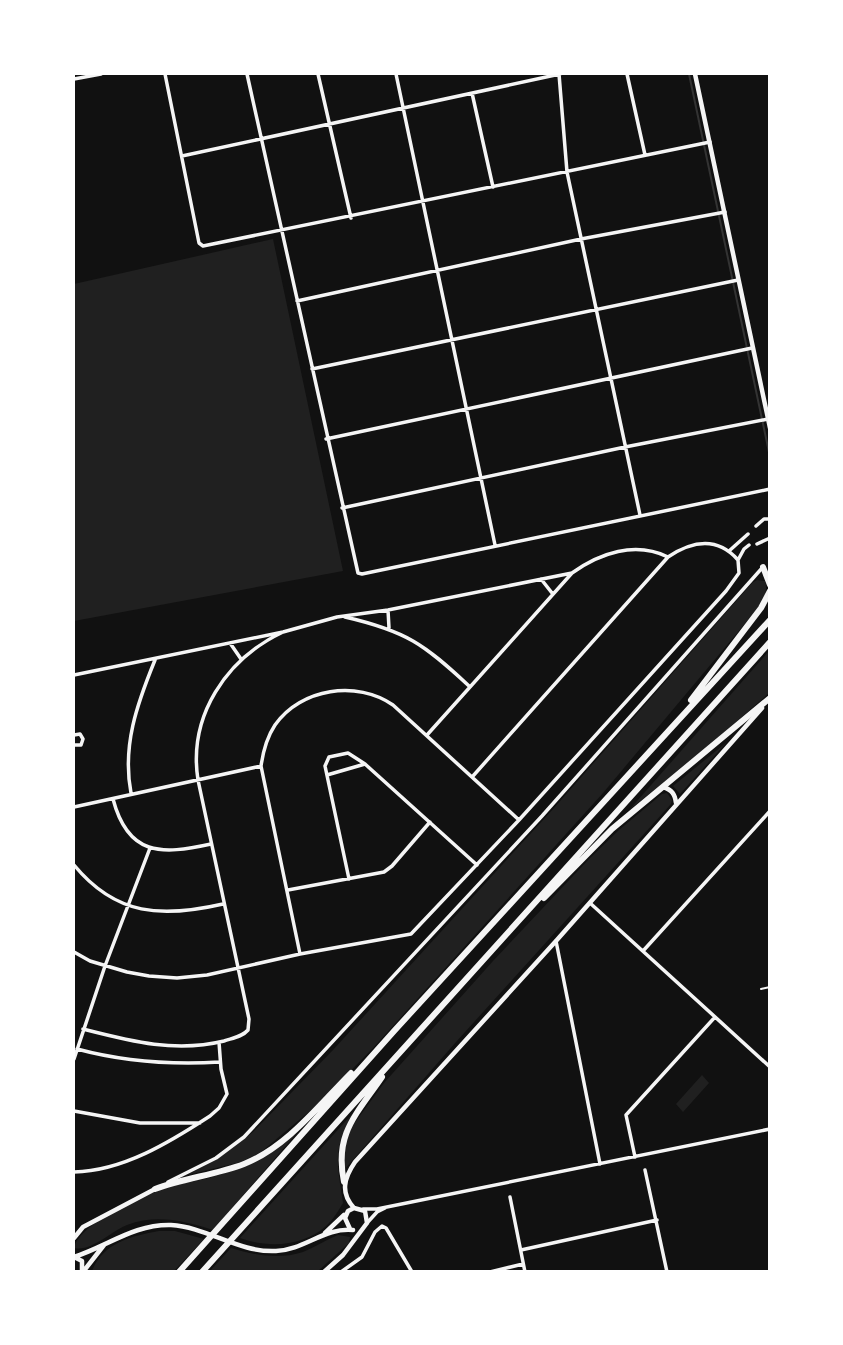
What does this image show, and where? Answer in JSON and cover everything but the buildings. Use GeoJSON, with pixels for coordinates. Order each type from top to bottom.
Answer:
{"type":"FeatureCollection","features":[{"type":"Feature","properties":{"kind":"highway"},"geometry":{"type":"LineString","coordinates":[[763,568],[769,584]]}},
{"type":"Feature","properties":{"kind":"highway"},"geometry":{"type":"LineString","coordinates":[[664,735],[761,608],[769,591]]}},
{"type":"Feature","properties":{"kind":"highway"},"geometry":{"type":"LineString","coordinates":[[179,1272],[395,1030],[769,620]]}},
{"type":"Feature","properties":{"kind":"highway"},"geometry":{"type":"LineString","coordinates":[[202,1272],[769,642]]}},
{"type":"Feature","properties":{"kind":"highway"},"geometry":{"type":"LineString","coordinates":[[469,974],[594,846],[769,699]]}},
{"type":"Feature","properties":{"kind":"highway"},"geometry":{"type":"LineString","coordinates":[[155,1189],[179,1180],[225,1170],[263,1154],[287,1137],[395,1030]]}},
{"type":"Feature","properties":{"kind":"highway"},"geometry":{"type":"LineString","coordinates":[[344,1182],[340,1153],[346,1133],[393,1059]]}},
{"type":"Feature","properties":{"kind":"street"},"geometry":{"type":"LineString","coordinates":[[74,79],[101,74]]}},
{"type":"Feature","properties":{"kind":"street"},"geometry":{"type":"LineString","coordinates":[[165,74],[199,243],[203,247],[708,143]]}},
{"type":"Feature","properties":{"kind":"street"},"geometry":{"type":"LineString","coordinates":[[247,74],[326,439],[358,573],[769,489]]}},
{"type":"Feature","properties":{"kind":"street"},"geometry":{"type":"LineString","coordinates":[[318,74],[351,218]]}},
{"type":"Feature","properties":{"kind":"street"},"geometry":{"type":"LineString","coordinates":[[396,74],[495,545]]}},
{"type":"Feature","properties":{"kind":"street"},"geometry":{"type":"LineString","coordinates":[[182,156],[559,74],[567,172],[640,515]]}},
{"type":"Feature","properties":{"kind":"street"},"geometry":{"type":"LineString","coordinates":[[627,74],[645,155]]}},
{"type":"Feature","properties":{"kind":"street"},"geometry":{"type":"LineString","coordinates":[[695,74],[769,428]]}},
{"type":"Feature","properties":{"kind":"street"},"geometry":{"type":"LineString","coordinates":[[472,93],[493,188]]}},
{"type":"Feature","properties":{"kind":"street"},"geometry":{"type":"LineString","coordinates":[[297,301],[581,239],[723,213]]}},
{"type":"Feature","properties":{"kind":"street"},"geometry":{"type":"LineString","coordinates":[[312,369],[737,280]]}},
{"type":"Feature","properties":{"kind":"street"},"geometry":{"type":"LineString","coordinates":[[326,439],[752,348]]}},
{"type":"Feature","properties":{"kind":"street"},"geometry":{"type":"LineString","coordinates":[[342,508],[766,419]]}},
{"type":"Feature","properties":{"kind":"street"},"geometry":{"type":"LineString","coordinates":[[757,526],[764,519],[769,519]]}},
{"type":"Feature","properties":{"kind":"street"},"geometry":{"type":"LineString","coordinates":[[729,551],[748,534]]}},
{"type":"Feature","properties":{"kind":"street"},"geometry":{"type":"LineString","coordinates":[[757,544],[769,538]]}},
{"type":"Feature","properties":{"kind":"street"},"geometry":{"type":"LineString","coordinates":[[473,776],[668,557],[688,545],[703,542],[718,544],[738,560]]}},
{"type":"Feature","properties":{"kind":"street"},"geometry":{"type":"LineString","coordinates":[[74,953],[106,966],[164,978],[195,976],[411,934],[519,820],[726,591],[739,573],[738,560],[749,545]]}},
{"type":"Feature","properties":{"kind":"street"},"geometry":{"type":"LineString","coordinates":[[427,736],[572,573],[597,557],[619,551],[650,551],[668,557]]}},
{"type":"Feature","properties":{"kind":"street"},"geometry":{"type":"LineString","coordinates":[[74,1238],[83,1227],[216,1158],[244,1137],[542,816],[769,560]]}},
{"type":"Feature","properties":{"kind":"street"},"geometry":{"type":"LineString","coordinates":[[74,675],[283,632],[343,616],[388,610],[572,573]]}},
{"type":"Feature","properties":{"kind":"street"},"geometry":{"type":"LineString","coordinates":[[541,579],[552,593]]}},
{"type":"Feature","properties":{"kind":"street"},"geometry":{"type":"LineString","coordinates":[[388,610],[389,628]]}},
{"type":"Feature","properties":{"kind":"street"},"geometry":{"type":"LineString","coordinates":[[343,616],[389,628],[422,645],[469,686]]}},
{"type":"Feature","properties":{"kind":"street"},"geometry":{"type":"LineString","coordinates":[[83,1029],[162,1046],[219,1042],[245,1034],[249,1026],[198,780],[196,751],[203,715],[215,692],[241,659],[262,643],[283,632]]}},
{"type":"Feature","properties":{"kind":"street"},"geometry":{"type":"LineString","coordinates":[[230,643],[241,659]]}},
{"type":"Feature","properties":{"kind":"street"},"geometry":{"type":"LineString","coordinates":[[131,793],[127,762],[132,725],[155,659]]}},
{"type":"Feature","properties":{"kind":"street"},"geometry":{"type":"LineString","coordinates":[[300,954],[261,766],[267,741],[284,715],[305,701],[338,690],[362,691],[381,697],[473,776],[519,820]]}},
{"type":"Feature","properties":{"kind":"street"},"geometry":{"type":"LineString","coordinates":[[355,1208],[348,1199],[344,1182],[349,1170],[362,1154],[590,903],[769,699]]}},
{"type":"Feature","properties":{"kind":"street"},"geometry":{"type":"LineString","coordinates":[[74,735],[80,734],[83,739],[81,745],[74,745]]}},
{"type":"Feature","properties":{"kind":"street"},"geometry":{"type":"LineString","coordinates":[[349,879],[327,775],[326,761],[333,755],[353,754],[477,865]]}},
{"type":"Feature","properties":{"kind":"street"},"geometry":{"type":"LineString","coordinates":[[327,775],[365,764]]}},
{"type":"Feature","properties":{"kind":"street"},"geometry":{"type":"LineString","coordinates":[[74,807],[261,766]]}},
{"type":"Feature","properties":{"kind":"street"},"geometry":{"type":"LineString","coordinates":[[663,787],[676,796],[676,804]]}},
{"type":"Feature","properties":{"kind":"street"},"geometry":{"type":"LineString","coordinates":[[113,799],[115,810],[129,834],[142,845],[159,851],[211,844]]}},
{"type":"Feature","properties":{"kind":"street"},"geometry":{"type":"LineString","coordinates":[[643,951],[769,811]]}},
{"type":"Feature","properties":{"kind":"street"},"geometry":{"type":"LineString","coordinates":[[287,890],[389,869],[430,822]]}},
{"type":"Feature","properties":{"kind":"street"},"geometry":{"type":"LineString","coordinates":[[74,1059],[150,848]]}},
{"type":"Feature","properties":{"kind":"street"},"geometry":{"type":"LineString","coordinates":[[74,865],[108,897],[129,906],[174,913],[224,904]]}},
{"type":"Feature","properties":{"kind":"street"},"geometry":{"type":"LineString","coordinates":[[590,903],[769,1067]]}},
{"type":"Feature","properties":{"kind":"street"},"geometry":{"type":"LineString","coordinates":[[556,941],[600,1164]]}},
{"type":"Feature","properties":{"kind":"street"},"geometry":{"type":"LineString","coordinates":[[635,1157],[626,1115],[715,1017]]}},
{"type":"Feature","properties":{"kind":"street"},"geometry":{"type":"LineString","coordinates":[[74,1172],[128,1161],[200,1123],[219,1108],[227,1094],[219,1042]]}},
{"type":"Feature","properties":{"kind":"street"},"geometry":{"type":"LineString","coordinates":[[77,1049],[155,1064],[220,1062]]}},
{"type":"Feature","properties":{"kind":"street"},"geometry":{"type":"LineString","coordinates":[[74,1111],[140,1124],[200,1123]]}},
{"type":"Feature","properties":{"kind":"street"},"geometry":{"type":"LineString","coordinates":[[322,1236],[355,1208],[390,1206],[769,1129]]}},
{"type":"Feature","properties":{"kind":"street"},"geometry":{"type":"LineString","coordinates":[[645,1170],[667,1272]]}},
{"type":"Feature","properties":{"kind":"street"},"geometry":{"type":"LineString","coordinates":[[510,1197],[525,1272]]}},
{"type":"Feature","properties":{"kind":"street"},"geometry":{"type":"LineString","coordinates":[[324,1272],[344,1255],[360,1230],[377,1212],[390,1206]]}},
{"type":"Feature","properties":{"kind":"street"},"geometry":{"type":"LineString","coordinates":[[362,1209],[367,1214],[367,1223]]}},
{"type":"Feature","properties":{"kind":"street"},"geometry":{"type":"LineString","coordinates":[[348,1212],[345,1222],[353,1230]]}},
{"type":"Feature","properties":{"kind":"street"},"geometry":{"type":"LineString","coordinates":[[521,1250],[657,1220]]}},
{"type":"Feature","properties":{"kind":"street"},"geometry":{"type":"LineString","coordinates":[[74,1256],[125,1234],[152,1226],[173,1226],[265,1251],[286,1251],[342,1230],[360,1230]]}},
{"type":"Feature","properties":{"kind":"street"},"geometry":{"type":"LineString","coordinates":[[341,1272],[362,1257],[375,1232],[382,1226],[386,1228],[412,1272]]}},
{"type":"Feature","properties":{"kind":"street"},"geometry":{"type":"LineString","coordinates":[[83,1272],[107,1242]]}},
{"type":"Feature","properties":{"kind":"street"},"geometry":{"type":"LineString","coordinates":[[74,1256],[82,1261],[83,1272]]}},
{"type":"Feature","properties":{"kind":"street"},"geometry":{"type":"LineString","coordinates":[[490,1272],[523,1264]]}},
{"type":"Feature","properties":{"kind":"lane"},"geometry":{"type":"LineString","coordinates":[[761,989],[769,987]]}},
{"type":"Feature","properties":{"kind":"shaded area"},"geometry":{"type":"Polygon","coordinates":[[[273,239],[343,571],[74,621],[74,284],[273,239]]]}},
{"type":"Feature","properties":{"kind":"shaded area"},"geometry":{"type":"Polygon","coordinates":[[[757,580],[765,581],[766,592],[748,620],[603,793],[374,1047],[317,1105],[261,1152],[241,1162],[187,1175],[216,1160],[253,1132],[333,1050],[757,580]]]}},
{"type":"Feature","properties":{"kind":"shaded area"},"geometry":{"type":"Polygon","coordinates":[[[769,651],[769,693],[695,758],[630,809],[769,651]]]}},
{"type":"Feature","properties":{"kind":"shaded area"},"geometry":{"type":"Polygon","coordinates":[[[727,742],[680,794],[673,786],[727,742]]]}},
{"type":"Feature","properties":{"kind":"shaded area"},"geometry":{"type":"Polygon","coordinates":[[[667,793],[672,800],[671,804],[344,1170],[342,1162],[348,1132],[384,1083],[589,859],[619,830],[662,794],[667,793]]]}},
{"type":"Feature","properties":{"kind":"shaded area"},"geometry":{"type":"Polygon","coordinates":[[[702,1075],[709,1083],[683,1112],[676,1104],[702,1075]]]}},
{"type":"Feature","properties":{"kind":"shaded area"},"geometry":{"type":"Polygon","coordinates":[[[354,1112],[339,1147],[339,1177],[343,1203],[331,1221],[317,1233],[296,1242],[273,1244],[240,1238],[354,1112]]]}},
{"type":"Feature","properties":{"kind":"shaded area"},"geometry":{"type":"Polygon","coordinates":[[[296,1134],[213,1230],[181,1222],[149,1220],[127,1225],[87,1247],[74,1248],[87,1229],[129,1203],[166,1187],[222,1174],[296,1134]]]}},
{"type":"Feature","properties":{"kind":"shaded area"},"geometry":{"type":"Polygon","coordinates":[[[159,1231],[175,1231],[204,1239],[174,1271],[92,1271],[103,1254],[119,1242],[159,1231]]]}},
{"type":"Feature","properties":{"kind":"shaded area"},"geometry":{"type":"Polygon","coordinates":[[[338,1235],[350,1237],[349,1243],[318,1271],[210,1271],[231,1248],[285,1256],[303,1252],[338,1235]]]}},
{"type":"Feature","properties":{"kind":"waterway"},"geometry":{"type":"LineString","coordinates":[[689,74],[770,457]]}}]}
